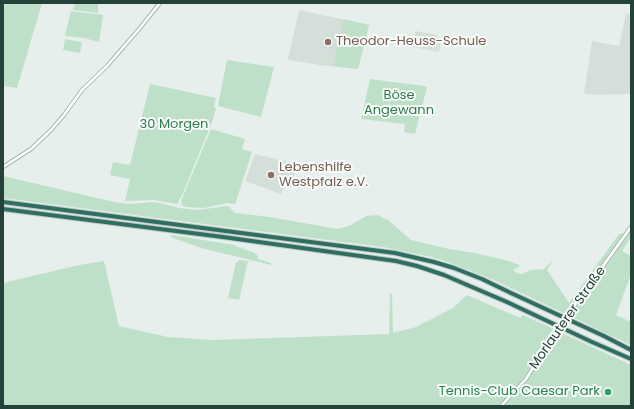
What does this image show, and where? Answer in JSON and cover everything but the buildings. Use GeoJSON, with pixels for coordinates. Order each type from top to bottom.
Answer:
{"type":"FeatureCollection","features":[{"type":"Feature","properties":{"kind":"highway"},"geometry":{"type":"LineString","coordinates":[[3,202],[395,253],[434,262],[482,279],[631,350]]}},
{"type":"Feature","properties":{"kind":"highway"},"geometry":{"type":"LineString","coordinates":[[3,209],[230,238],[396,262],[436,272],[507,302],[631,359]]}},
{"type":"Feature","properties":{"kind":"street"},"geometry":{"type":"LineString","coordinates":[[3,167],[42,139],[64,115],[82,90],[101,72],[160,3]]}},
{"type":"Feature","properties":{"kind":"street","name":"Morlauterer Straße"},"geometry":{"type":"LineString","coordinates":[[501,406],[526,379],[559,327],[631,227]]}},
{"type":"Feature","properties":{"kind":"shaded area","name":"Theodor-Heuss-Schule"},"geometry":{"type":"Polygon","coordinates":[[[299,10],[369,25],[358,69],[320,65],[288,59],[299,10]]]}},
{"type":"Feature","properties":{"kind":"shaded area"},"geometry":{"type":"Polygon","coordinates":[[[626,13],[631,15],[631,94],[591,95],[584,93],[592,41],[619,46],[626,13]]]}},
{"type":"Feature","properties":{"kind":"shaded area"},"geometry":{"type":"Polygon","coordinates":[[[415,31],[438,35],[437,37],[441,39],[439,52],[413,47],[415,31]]]}},
{"type":"Feature","properties":{"kind":"shaded area","name":"Lebenshilfe Westpfalz e.V."},"geometry":{"type":"Polygon","coordinates":[[[255,154],[298,164],[291,186],[285,183],[281,194],[245,181],[255,154]]]}},
{"type":"Feature","properties":{"kind":"green space"},"geometry":{"type":"Polygon","coordinates":[[[5,3],[42,3],[17,88],[3,86],[3,6],[5,6],[5,3]]]}},
{"type":"Feature","properties":{"kind":"green space"},"geometry":{"type":"Polygon","coordinates":[[[75,3],[98,3],[98,13],[73,10],[75,3]]]}},
{"type":"Feature","properties":{"kind":"green space"},"geometry":{"type":"Polygon","coordinates":[[[71,11],[103,15],[99,42],[84,38],[65,36],[71,11]]]}},
{"type":"Feature","properties":{"kind":"green space"},"geometry":{"type":"Polygon","coordinates":[[[344,19],[369,25],[358,69],[333,66],[344,19]]]}},
{"type":"Feature","properties":{"kind":"green space"},"geometry":{"type":"Polygon","coordinates":[[[65,39],[82,42],[80,53],[63,50],[65,39]]]}},
{"type":"Feature","properties":{"kind":"green space"},"geometry":{"type":"Polygon","coordinates":[[[227,60],[274,67],[261,117],[218,106],[227,60]]]}},
{"type":"Feature","properties":{"kind":"green space","name":"Böse Angewann"},"geometry":{"type":"Polygon","coordinates":[[[370,79],[427,87],[415,134],[404,132],[405,124],[361,119],[370,79]]]}},
{"type":"Feature","properties":{"kind":"green space","name":"30 Morgen"},"geometry":{"type":"Polygon","coordinates":[[[150,84],[216,98],[214,107],[216,108],[212,122],[183,193],[177,204],[153,200],[125,201],[130,179],[110,175],[113,162],[130,165],[150,84]]]}},
{"type":"Feature","properties":{"kind":"green space"},"geometry":{"type":"Polygon","coordinates":[[[211,129],[245,139],[242,149],[252,152],[235,204],[227,203],[204,208],[186,207],[182,205],[181,201],[211,129]]]}},
{"type":"Feature","properties":{"kind":"green space"},"geometry":{"type":"Polygon","coordinates":[[[3,176],[114,202],[131,204],[152,202],[197,210],[228,206],[235,213],[270,217],[337,229],[349,226],[366,216],[377,215],[388,220],[411,240],[509,261],[519,265],[519,267],[513,270],[517,273],[522,274],[531,270],[544,269],[553,260],[547,270],[569,303],[619,234],[631,231],[631,237],[622,251],[631,256],[631,274],[616,315],[631,322],[631,345],[494,280],[432,257],[383,247],[3,198],[3,176]]]}},
{"type":"Feature","properties":{"kind":"green space"},"geometry":{"type":"Polygon","coordinates":[[[171,235],[235,245],[253,252],[258,256],[258,259],[271,263],[271,265],[201,248],[171,237],[171,235]]]}},
{"type":"Feature","properties":{"kind":"green space"},"geometry":{"type":"Polygon","coordinates":[[[239,260],[248,261],[239,300],[228,298],[236,262],[239,260]]]}},
{"type":"Feature","properties":{"kind":"green space"},"geometry":{"type":"Polygon","coordinates":[[[104,261],[119,326],[168,337],[213,340],[389,334],[390,293],[392,294],[393,333],[416,327],[453,308],[467,295],[520,318],[523,315],[631,365],[631,406],[3,406],[3,283],[79,265],[104,261]]]}},
{"type":"Feature","properties":{"kind":"place","name":"Theodor-Heuss-Schule"},"geometry":{"type":"Point","coordinates":[328,42]}},
{"type":"Feature","properties":{"kind":"place","name":"Lebenshilfe Westpfalz e.V."},"geometry":{"type":"Point","coordinates":[271,175]}},
{"type":"Feature","properties":{"kind":"place","name":"Tennis-Club Caesar Park"},"geometry":{"type":"Point","coordinates":[608,392]}}]}
